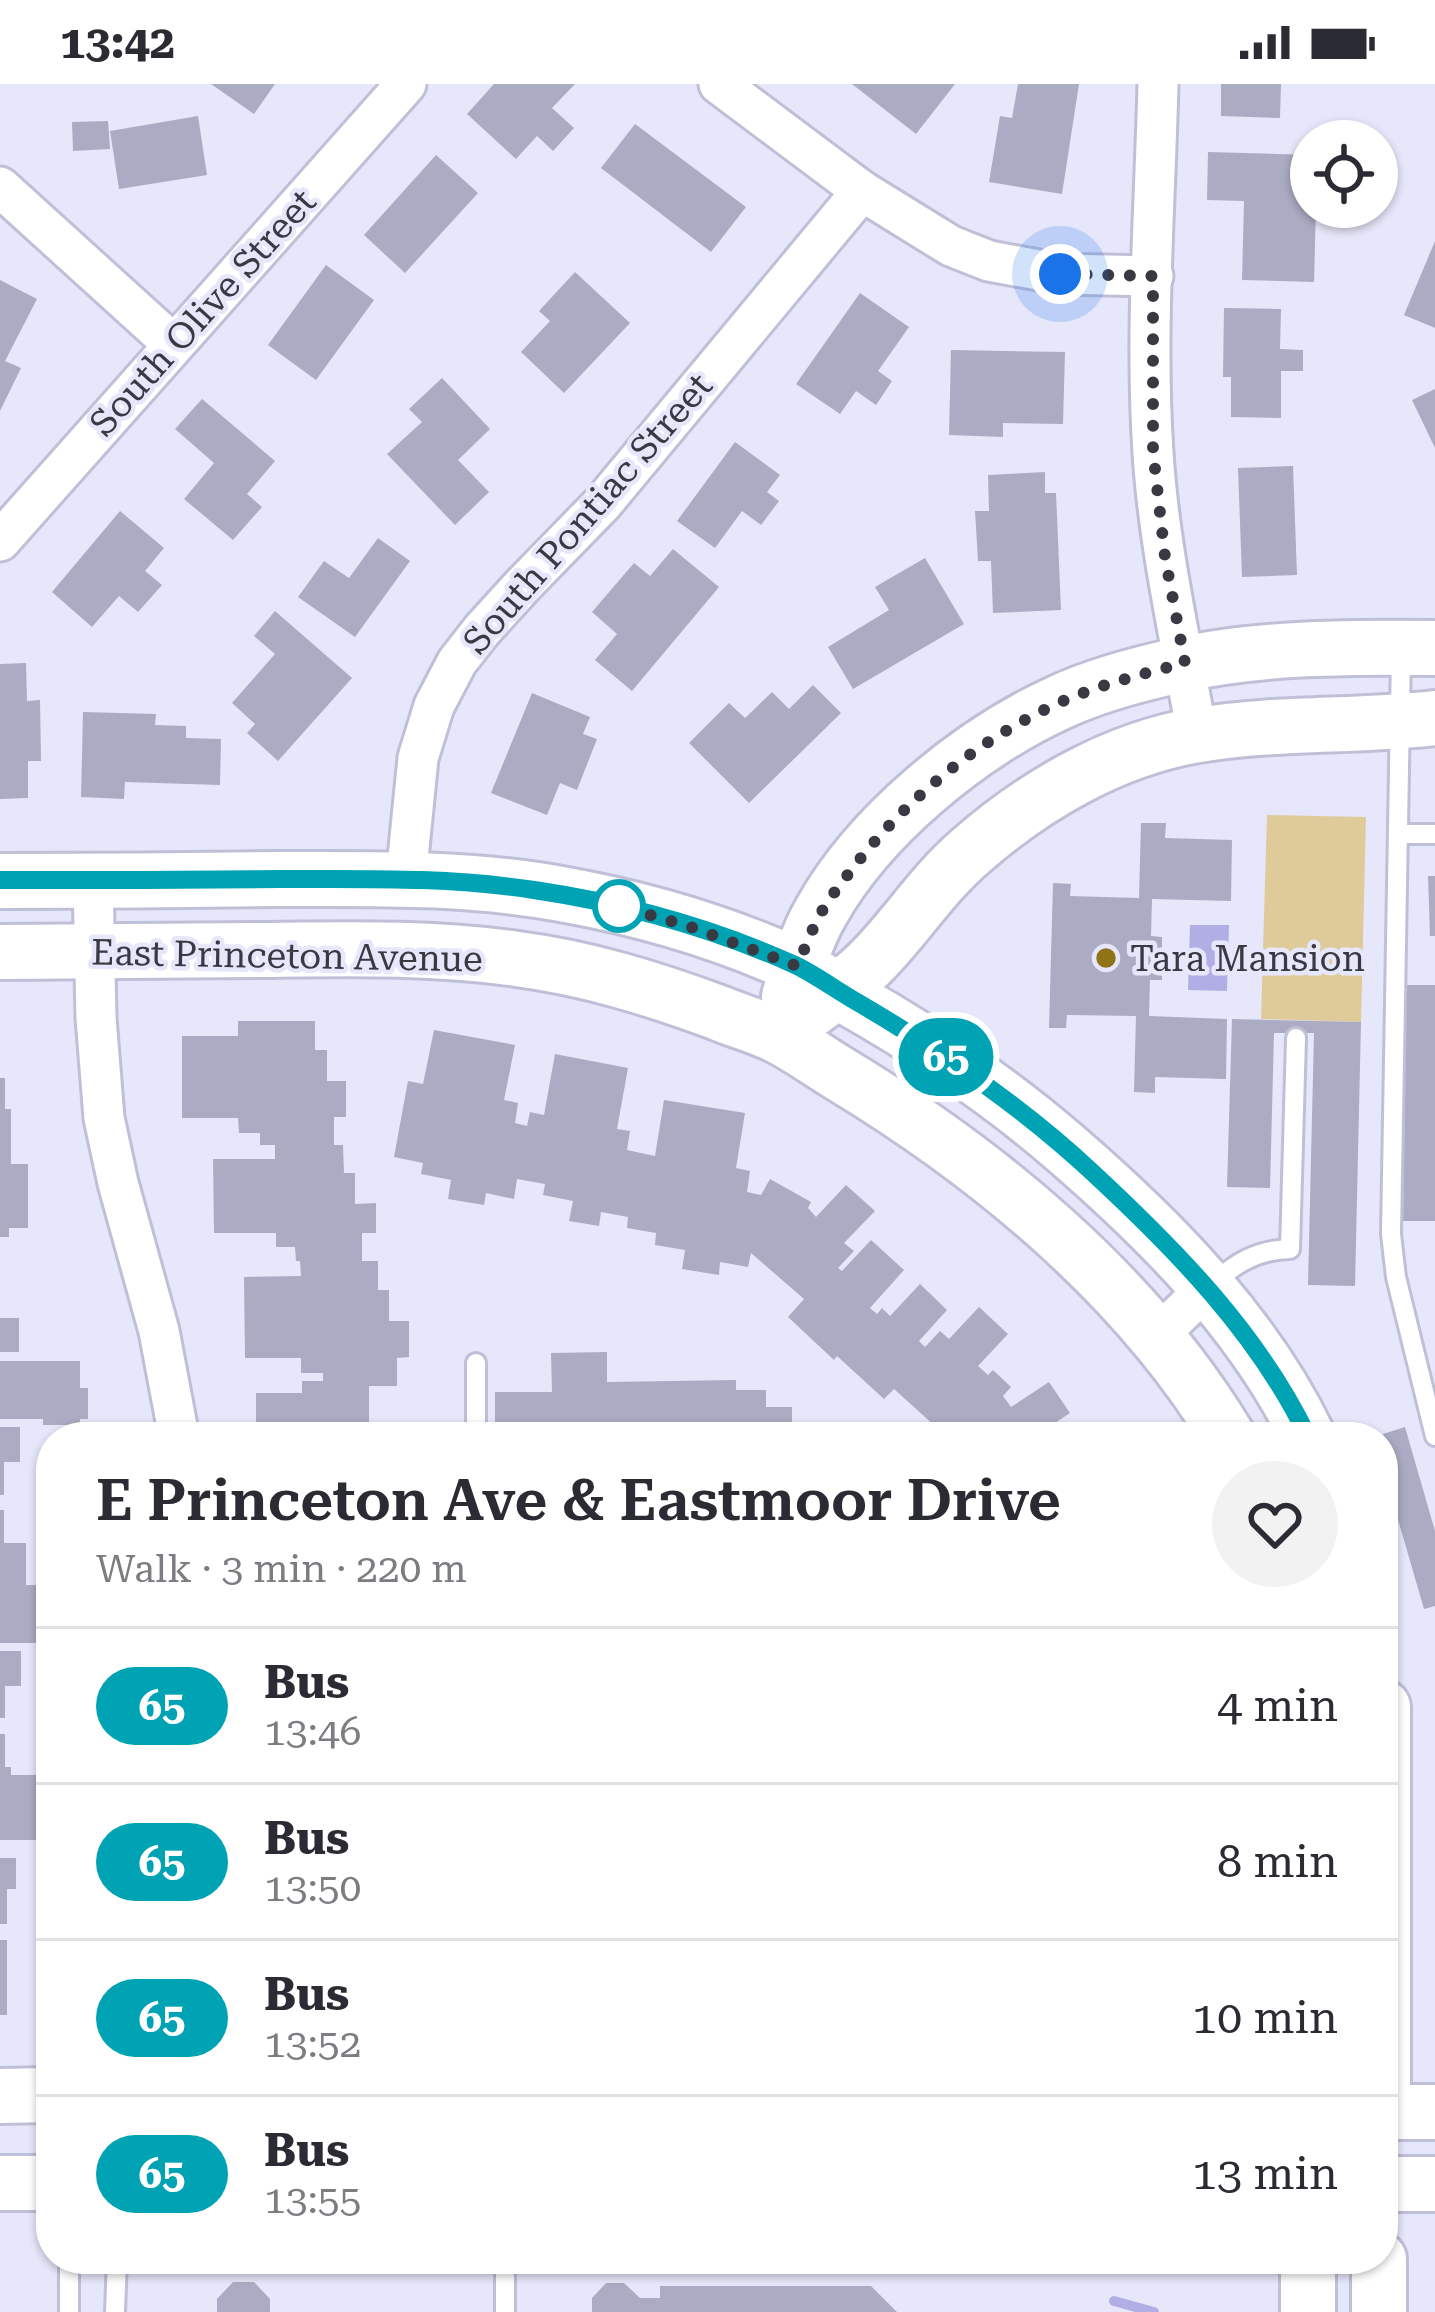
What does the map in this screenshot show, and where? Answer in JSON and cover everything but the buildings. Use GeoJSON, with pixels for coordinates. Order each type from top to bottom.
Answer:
{"type":"FeatureCollection","features":[{"type":"Feature","properties":{"kind":"main road"},"geometry":{"type":"LineString","coordinates":[[778,1036],[817,979],[820,913],[861,856],[906,807],[1000,736],[1058,703],[1121,679],[1185,663],[1261,654],[1418,648]]}},
{"type":"Feature","properties":{"kind":"main road"},"geometry":{"type":"LineString","coordinates":[[817,979],[872,962],[947,873],[1008,820],[1042,796],[1118,759],[1197,735],[1418,720]]}},
{"type":"Feature","properties":{"kind":"main road","name":"East Princeton Avenue"},"geometry":{"type":"LineString","coordinates":[[0,880],[406,878],[530,889],[685,925],[817,979],[956,1064],[1034,1122],[1134,1211],[1207,1288],[1257,1351],[1298,1422]]}},
{"type":"Feature","properties":{"kind":"main road","name":"East Princeton Avenue"},"geometry":{"type":"LineString","coordinates":[[0,952],[371,949],[520,959],[627,982],[778,1036],[874,1094],[976,1166],[1058,1237],[1156,1336],[1218,1422]]}},
{"type":"Feature","properties":{"kind":"main road"},"geometry":{"type":"LineString","coordinates":[[0,2096],[36,2095]]}},
{"type":"Feature","properties":{"kind":"main road"},"geometry":{"type":"LineString","coordinates":[[1398,2112],[1435,2112]]}},
{"type":"Feature","properties":{"kind":"main road"},"geometry":{"type":"LineString","coordinates":[[0,2183],[36,2183]]}},
{"type":"Feature","properties":{"kind":"main road"},"geometry":{"type":"LineString","coordinates":[[1398,2184],[1435,2184]]}},
{"type":"Feature","properties":{"kind":"main road"},"geometry":{"type":"LineString","coordinates":[[1308,2274],[1308,2312]]}},
{"type":"Feature","properties":{"kind":"main road"},"geometry":{"type":"LineString","coordinates":[[1379,2274],[1379,2312]]}},
{"type":"Feature","properties":{"kind":"street","name":"South Olive Street"},"geometry":{"type":"LineString","coordinates":[[0,541],[406,84]]}},
{"type":"Feature","properties":{"kind":"street"},"geometry":{"type":"LineString","coordinates":[[719,84],[862,191],[951,246],[989,261],[1060,274],[1153,276]]}},
{"type":"Feature","properties":{"kind":"street"},"geometry":{"type":"LineString","coordinates":[[1158,84],[1153,451],[1165,557],[1197,735]]}},
{"type":"Feature","properties":{"kind":"street"},"geometry":{"type":"LineString","coordinates":[[0,187],[173,344]]}},
{"type":"Feature","properties":{"kind":"street","name":"South Pontiac Street"},"geometry":{"type":"LineString","coordinates":[[406,878],[418,758],[434,706],[457,662],[602,504],[862,191]]}},
{"type":"Feature","properties":{"kind":"street"},"geometry":{"type":"LineString","coordinates":[[93,880],[100,1083],[108,1140],[159,1331],[176,1422]]}},
{"type":"Feature","properties":{"kind":"street"},"geometry":{"type":"LineString","coordinates":[[1156,1336],[1207,1288]]}},
{"type":"Feature","properties":{"kind":"lane"},"geometry":{"type":"LineString","coordinates":[[1418,648],[1418,720],[1398,834],[1392,1249],[1435,1436]]}},
{"type":"Feature","properties":{"kind":"lane"},"geometry":{"type":"LineString","coordinates":[[1398,834],[1435,835]]}},
{"type":"Feature","properties":{"kind":"lane"},"geometry":{"type":"LineString","coordinates":[[1207,1288],[1245,1258],[1290,1249],[1296,1038]]}},
{"type":"Feature","properties":{"kind":"lane"},"geometry":{"type":"LineString","coordinates":[[476,1363],[476,1422]]}},
{"type":"Feature","properties":{"kind":"lane"},"geometry":{"type":"LineString","coordinates":[[69,2274],[69,2312]]}},
{"type":"Feature","properties":{"kind":"lane"},"geometry":{"type":"LineString","coordinates":[[116,2312],[117,2274]]}},
{"type":"Feature","properties":{"kind":"lane"},"geometry":{"type":"LineString","coordinates":[[505,2274],[506,2312]]}},
{"type":"Feature","properties":{"kind":"shaded area"},"geometry":{"type":"Polygon","coordinates":[[[1267,815],[1366,817],[1361,1022],[1261,1019],[1267,815]]]}},
{"type":"Feature","properties":{"kind":"water"},"geometry":{"type":"Polygon","coordinates":[[[1190,925],[1229,925],[1227,991],[1188,990],[1190,925]]]}},
{"type":"Feature","properties":{"kind":"waterway"},"geometry":{"type":"LineString","coordinates":[[1114,2301],[1154,2312]]}},
{"type":"Feature","properties":{"kind":"bus line","name":"65"},"geometry":{"type":"LineString","coordinates":[[0,880],[406,878],[487,884],[614,905],[797,966],[956,1064],[1080,1161],[1220,1302],[1266,1364],[1300,1422]]}},
{"type":"Feature","properties":{"kind":"place","name":"Tara Mansion"},"geometry":{"type":"Point","coordinates":[1106,958]}},
{"type":"Feature","properties":{"kind":"route"},"geometry":{"type":"LineString","coordinates":[[619,906],[614,905],[797,966],[820,913],[861,856],[906,807],[950,771],[1058,703],[1121,679],[1185,663],[1159,518],[1153,451],[1153,276],[1060,274]]}}]}
